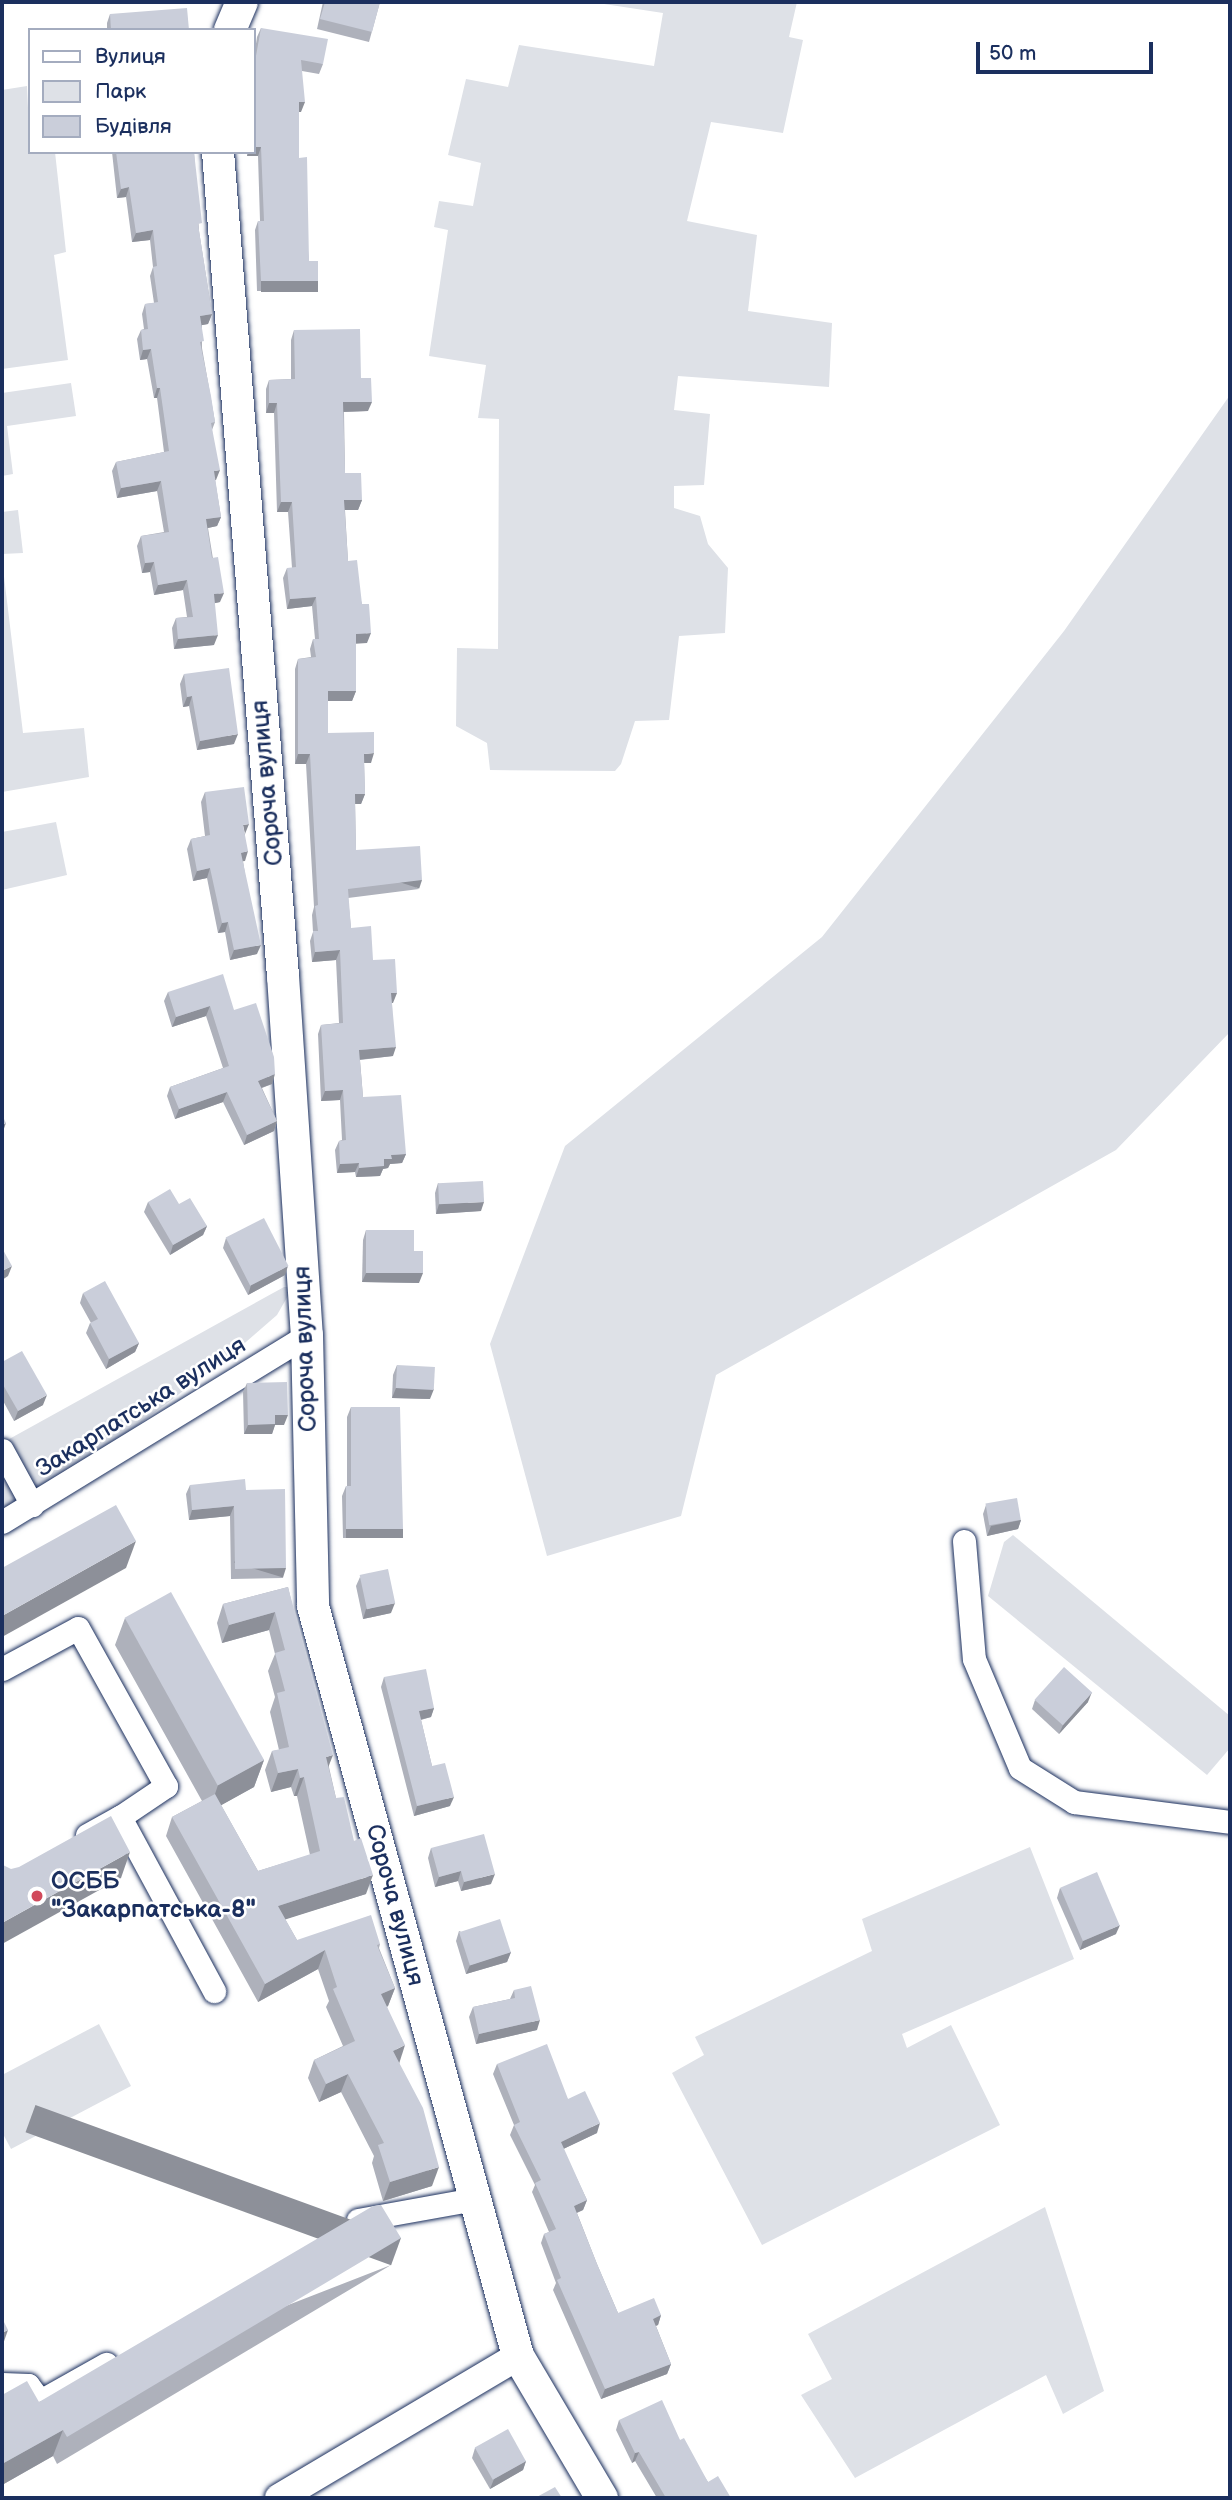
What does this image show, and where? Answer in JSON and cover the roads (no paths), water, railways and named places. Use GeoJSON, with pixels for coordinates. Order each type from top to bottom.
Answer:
{"type":"FeatureCollection","features":[{"type":"Feature","properties":{"kind":"main road"},"geometry":{"type":"LineString","coordinates":[[231,28],[242,2]]}},
{"type":"Feature","properties":{"kind":"main road","name":"Сороча вулиця"},"geometry":{"type":"LineString","coordinates":[[218,154],[283,976],[307,1335],[313,1606],[518,2356],[603,2498]]}},
{"type":"Feature","properties":{"kind":"street","name":"Закарпатська вулиця"},"geometry":{"type":"LineString","coordinates":[[2,1522],[307,1335]]}},
{"type":"Feature","properties":{"kind":"street"},"geometry":{"type":"LineString","coordinates":[[2,1450],[33,1505]]}},
{"type":"Feature","properties":{"kind":"street"},"geometry":{"type":"LineString","coordinates":[[964,1541],[974,1659],[1020,1768],[1074,1801],[1230,1822]]}},
{"type":"Feature","properties":{"kind":"street"},"geometry":{"type":"LineString","coordinates":[[2,1670],[78,1628],[166,1786],[120,1817],[69,1845]]}},
{"type":"Feature","properties":{"kind":"street"},"geometry":{"type":"LineString","coordinates":[[120,1817],[214,1991]]}},
{"type":"Feature","properties":{"kind":"street"},"geometry":{"type":"LineString","coordinates":[[333,2233],[358,2220],[475,2199]]}},
{"type":"Feature","properties":{"kind":"street"},"geometry":{"type":"LineString","coordinates":[[2,2384],[28,2385],[40,2401],[129,2350]]}},
{"type":"Feature","properties":{"kind":"street"},"geometry":{"type":"LineString","coordinates":[[279,2498],[518,2356]]}},
{"type":"Feature","properties":{"kind":"place","name":"ОСББ \"Закарпатська-8\""},"geometry":{"type":"Point","coordinates":[37,1896]}}]}
